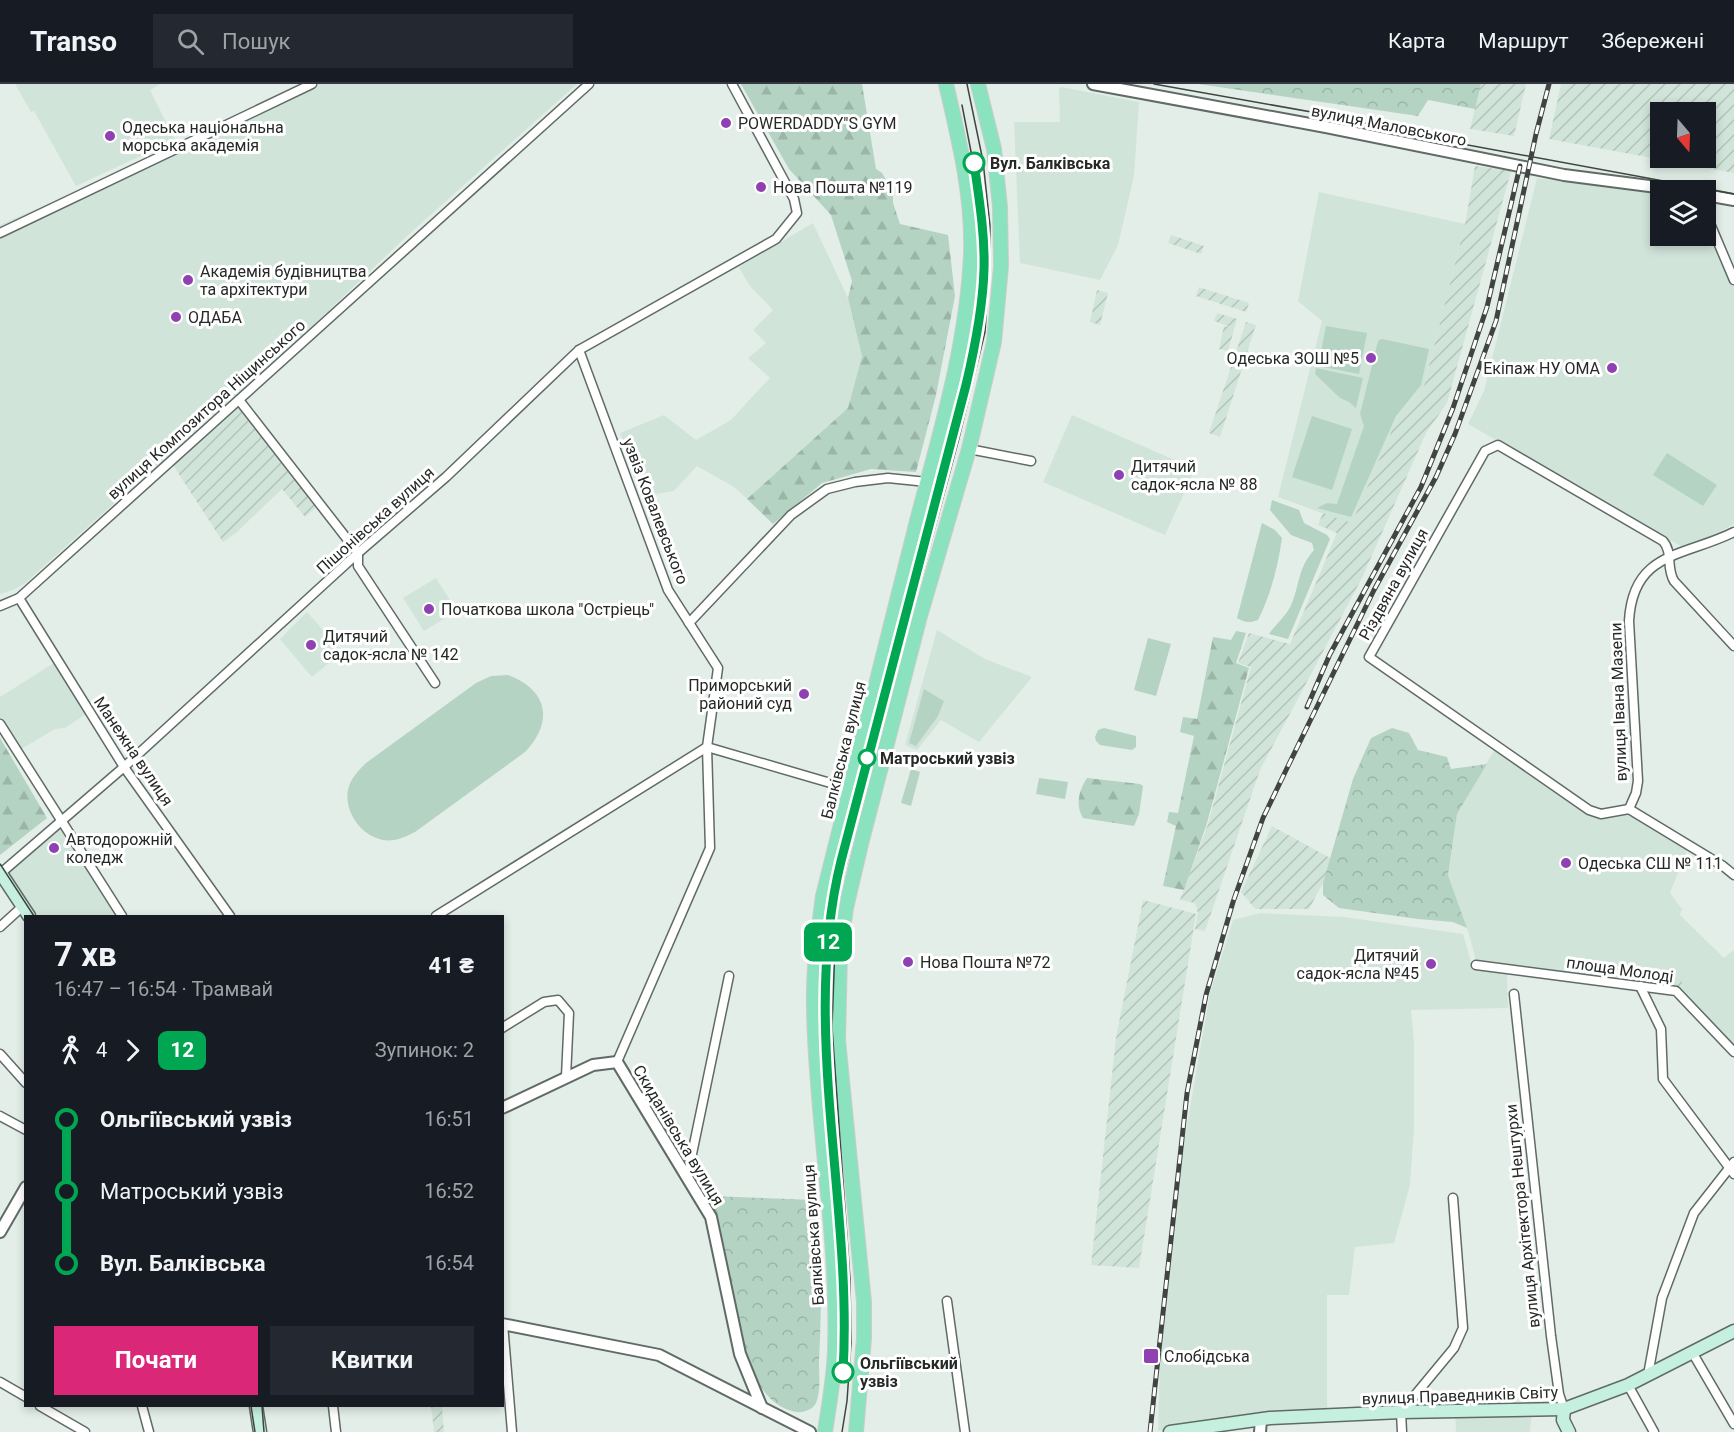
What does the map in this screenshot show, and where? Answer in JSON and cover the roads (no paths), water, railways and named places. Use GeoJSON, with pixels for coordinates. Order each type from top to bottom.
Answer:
{"type":"FeatureCollection","features":[{"type":"Feature","properties":{"kind":"main road","name":"Балківська вулиця"},"geometry":{"type":"LineString","coordinates":[[825,1432],[831,1391],[835,1316],[816,1054],[815,960],[823,896],[953,381],[967,306],[971,252],[964,161],[946,84]]}},
{"type":"Feature","properties":{"kind":"main road"},"geometry":{"type":"LineString","coordinates":[[856,1432],[864,1338],[864,1302],[838,1040],[840,952],[846,908],[867,822],[921,616],[969,449],[994,342],[1001,266],[1000,207],[994,149],[978,84]]}},
{"type":"Feature","properties":{"kind":"main road"},"geometry":{"type":"LineString","coordinates":[[0,872],[26,911]]}},
{"type":"Feature","properties":{"kind":"main road","name":"вулиця Праведників Світу"},"geometry":{"type":"LineString","coordinates":[[1170,1432],[1401,1413],[1564,1409],[1628,1385],[1734,1331]]}},
{"type":"Feature","properties":{"kind":"main road"},"geometry":{"type":"LineString","coordinates":[[256,1407],[260,1432]]}},
{"type":"Feature","properties":{"kind":"main road","name":"вулиця Архітектора Нештурхи"},"geometry":{"type":"LineString","coordinates":[[1564,1409],[1563,1420],[1569,1432]]}},
{"type":"Feature","properties":{"kind":"street"},"geometry":{"type":"LineString","coordinates":[[0,233],[312,84]]}},
{"type":"Feature","properties":{"kind":"street","name":"вулиця Композитора Ніщинського"},"geometry":{"type":"LineString","coordinates":[[0,606],[19,598],[589,84]]}},
{"type":"Feature","properties":{"kind":"street","name":"Пішонівська вулиця"},"geometry":{"type":"LineString","coordinates":[[0,872],[61,823],[358,553],[446,477],[579,350],[776,240],[797,213],[794,199],[732,84]]}},
{"type":"Feature","properties":{"kind":"street","name":"вулиця Маловського"},"geometry":{"type":"LineString","coordinates":[[1093,84],[1326,127],[1564,175],[1650,186]]}},
{"type":"Feature","properties":{"kind":"street"},"geometry":{"type":"LineString","coordinates":[[1716,197],[1734,200]]}},
{"type":"Feature","properties":{"kind":"street"},"geometry":{"type":"LineString","coordinates":[[1716,238],[1734,280]]}},
{"type":"Feature","properties":{"kind":"street","name":"узвіз Ковалевського"},"geometry":{"type":"LineString","coordinates":[[579,350],[668,590],[718,668],[706,747]]}},
{"type":"Feature","properties":{"kind":"street"},"geometry":{"type":"LineString","coordinates":[[239,400],[358,553],[358,566],[435,683]]}},
{"type":"Feature","properties":{"kind":"street","name":"Різдвяна вулиця"},"geometry":{"type":"LineString","coordinates":[[1629,809],[1601,814],[1589,810],[1369,657],[1485,451],[1491,447],[1498,445],[1659,538],[1668,547],[1669,557]]}},
{"type":"Feature","properties":{"kind":"street"},"geometry":{"type":"LineString","coordinates":[[969,449],[1030,461]]}},
{"type":"Feature","properties":{"kind":"street"},"geometry":{"type":"LineString","coordinates":[[689,624],[791,515],[827,489],[855,482],[888,478],[927,482]]}},
{"type":"Feature","properties":{"kind":"street","name":"вулиця Івана Мазепи"},"geometry":{"type":"LineString","coordinates":[[1629,809],[1638,781],[1629,621],[1630,601],[1643,576],[1669,557],[1734,532]]}},
{"type":"Feature","properties":{"kind":"street"},"geometry":{"type":"LineString","coordinates":[[1669,557],[1669,570],[1674,581],[1734,646]]}},
{"type":"Feature","properties":{"kind":"street","name":"Манежна вулиця"},"geometry":{"type":"LineString","coordinates":[[19,598],[124,767],[229,915]]}},
{"type":"Feature","properties":{"kind":"street"},"geometry":{"type":"LineString","coordinates":[[0,724],[121,915]]}},
{"type":"Feature","properties":{"kind":"street"},"geometry":{"type":"LineString","coordinates":[[438,915],[706,747],[851,789]]}},
{"type":"Feature","properties":{"kind":"street","name":"Скиданівська вулиця"},"geometry":{"type":"LineString","coordinates":[[706,747],[710,848],[617,1062],[711,1217],[740,1354],[762,1408]]}},
{"type":"Feature","properties":{"kind":"street"},"geometry":{"type":"LineString","coordinates":[[1629,809],[1734,875]]}},
{"type":"Feature","properties":{"kind":"street"},"geometry":{"type":"LineString","coordinates":[[0,927],[26,911]]}},
{"type":"Feature","properties":{"kind":"street","name":"площа Молоді"},"geometry":{"type":"LineString","coordinates":[[1476,965],[1676,991],[1734,1052]]}},
{"type":"Feature","properties":{"kind":"street"},"geometry":{"type":"LineString","coordinates":[[687,1178],[729,976]]}},
{"type":"Feature","properties":{"kind":"street"},"geometry":{"type":"LineString","coordinates":[[1640,986],[1661,1029],[1663,1079],[1732,1168],[1694,1213],[1662,1298],[1648,1375]]}},
{"type":"Feature","properties":{"kind":"street","name":"вулиця Архітектора Нештурхи"},"geometry":{"type":"LineString","coordinates":[[1514,994],[1551,1336],[1559,1394],[1564,1409]]}},
{"type":"Feature","properties":{"kind":"street"},"geometry":{"type":"LineString","coordinates":[[504,1027],[544,1002],[558,1000],[569,1012],[566,1077]]}},
{"type":"Feature","properties":{"kind":"street"},"geometry":{"type":"LineString","coordinates":[[0,1054],[24,1081]]}},
{"type":"Feature","properties":{"kind":"street"},"geometry":{"type":"LineString","coordinates":[[504,1107],[593,1065],[617,1062]]}},
{"type":"Feature","properties":{"kind":"street"},"geometry":{"type":"LineString","coordinates":[[0,1116],[24,1129]]}},
{"type":"Feature","properties":{"kind":"street"},"geometry":{"type":"LineString","coordinates":[[0,1232],[24,1190]]}},
{"type":"Feature","properties":{"kind":"street"},"geometry":{"type":"LineString","coordinates":[[1402,1432],[1401,1413],[1454,1348],[1463,1328],[1453,1198]]}},
{"type":"Feature","properties":{"kind":"street"},"geometry":{"type":"LineString","coordinates":[[947,1301],[965,1432]]}},
{"type":"Feature","properties":{"kind":"street"},"geometry":{"type":"LineString","coordinates":[[504,1324],[659,1355],[810,1432]]}},
{"type":"Feature","properties":{"kind":"street"},"geometry":{"type":"LineString","coordinates":[[504,1336],[512,1432]]}},
{"type":"Feature","properties":{"kind":"street"},"geometry":{"type":"LineString","coordinates":[[1692,1352],[1734,1424]]}},
{"type":"Feature","properties":{"kind":"street"},"geometry":{"type":"LineString","coordinates":[[0,1382],[24,1396]]}},
{"type":"Feature","properties":{"kind":"street"},"geometry":{"type":"LineString","coordinates":[[1628,1385],[1654,1432]]}},
{"type":"Feature","properties":{"kind":"street"},"geometry":{"type":"LineString","coordinates":[[42,1407],[85,1432]]}},
{"type":"Feature","properties":{"kind":"street"},"geometry":{"type":"LineString","coordinates":[[142,1407],[149,1432]]}},
{"type":"Feature","properties":{"kind":"street"},"geometry":{"type":"LineString","coordinates":[[333,1407],[336,1432]]}},
{"type":"Feature","properties":{"kind":"tram line"},"geometry":{"type":"LineString","coordinates":[[842,1432],[847,1401],[851,1343],[850,1279],[832,1027],[836,920],[842,883],[862,800],[985,332],[990,226],[983,161],[967,84]]}},
{"type":"Feature","properties":{"kind":"tram line"},"geometry":{"type":"LineString","coordinates":[[1154,84],[1334,116],[1430,138],[1734,194]]}},
{"type":"Feature","properties":{"kind":"tram line"},"geometry":{"type":"LineString","coordinates":[[962,105],[979,193]]}},
{"type":"Feature","properties":{"kind":"tram line","name":"12"},"geometry":{"type":"LineString","coordinates":[[843,1372],[843,1280],[826,1027],[829,928],[841,861],[978,333],[984,269],[979,193],[974,163]]}},
{"type":"Feature","properties":{"kind":"tram line"},"geometry":{"type":"LineString","coordinates":[[0,864],[33,915]]}},
{"type":"Feature","properties":{"kind":"tram line"},"geometry":{"type":"LineString","coordinates":[[251,1407],[255,1432]]}},
{"type":"Feature","properties":{"kind":"tram line"},"geometry":{"type":"LineString","coordinates":[[262,1407],[264,1432]]}},
{"type":"Feature","properties":{"kind":"railway"},"geometry":{"type":"LineString","coordinates":[[1150,1432],[1187,1093],[1206,995],[1233,902],[1263,818],[1374,590],[1436,477],[1455,434],[1496,321],[1549,84]]}},
{"type":"Feature","properties":{"kind":"railway"},"geometry":{"type":"LineString","coordinates":[[1307,707],[1330,654],[1421,487],[1453,408],[1487,307],[1520,166]]}},
{"type":"Feature","properties":{"kind":"place","name":"POWERDADDY\"S GYM"},"geometry":{"type":"Point","coordinates":[726,123]}},
{"type":"Feature","properties":{"kind":"place","name":"Одеська національна морська академія"},"geometry":{"type":"Point","coordinates":[110,136]}},
{"type":"Feature","properties":{"kind":"place","name":"Вул. Балківська"},"geometry":{"type":"Point","coordinates":[974,163]}},
{"type":"Feature","properties":{"kind":"place","name":"Нова Пошта №119"},"geometry":{"type":"Point","coordinates":[761,187]}},
{"type":"Feature","properties":{"kind":"place","name":"Академія будівництва та архітектури"},"geometry":{"type":"Point","coordinates":[188,280]}},
{"type":"Feature","properties":{"kind":"place","name":"ОДАБА"},"geometry":{"type":"Point","coordinates":[176,317]}},
{"type":"Feature","properties":{"kind":"place","name":"Одеська ЗОШ №5"},"geometry":{"type":"Point","coordinates":[1371,358]}},
{"type":"Feature","properties":{"kind":"place","name":"Екіпаж НУ ОМА"},"geometry":{"type":"Point","coordinates":[1612,368]}},
{"type":"Feature","properties":{"kind":"place","name":"Дитячий садок-ясла № 88"},"geometry":{"type":"Point","coordinates":[1119,475]}},
{"type":"Feature","properties":{"kind":"place","name":"Початкова школа \"Остріець\""},"geometry":{"type":"Point","coordinates":[429,609]}},
{"type":"Feature","properties":{"kind":"place","name":"Дитячий садок-ясла № 142"},"geometry":{"type":"Point","coordinates":[311,645]}},
{"type":"Feature","properties":{"kind":"place","name":"Приморський районий суд"},"geometry":{"type":"Point","coordinates":[804,694]}},
{"type":"Feature","properties":{"kind":"place","name":"Матроський узвіз"},"geometry":{"type":"Point","coordinates":[867,758]}},
{"type":"Feature","properties":{"kind":"place","name":"Автодорожній коледж"},"geometry":{"type":"Point","coordinates":[54,848]}},
{"type":"Feature","properties":{"kind":"place","name":"Одеська СШ № 111"},"geometry":{"type":"Point","coordinates":[1566,863]}},
{"type":"Feature","properties":{"kind":"place","name":"Нова Пошта №72"},"geometry":{"type":"Point","coordinates":[908,962]}},
{"type":"Feature","properties":{"kind":"place","name":"Дитячий садок-ясла №45"},"geometry":{"type":"Point","coordinates":[1431,964]}},
{"type":"Feature","properties":{"kind":"place","name":"Слобідська"},"geometry":{"type":"Point","coordinates":[1151,1356]}},
{"type":"Feature","properties":{"kind":"place","name":"Ольгіївський узвіз"},"geometry":{"type":"Point","coordinates":[843,1372]}}]}
